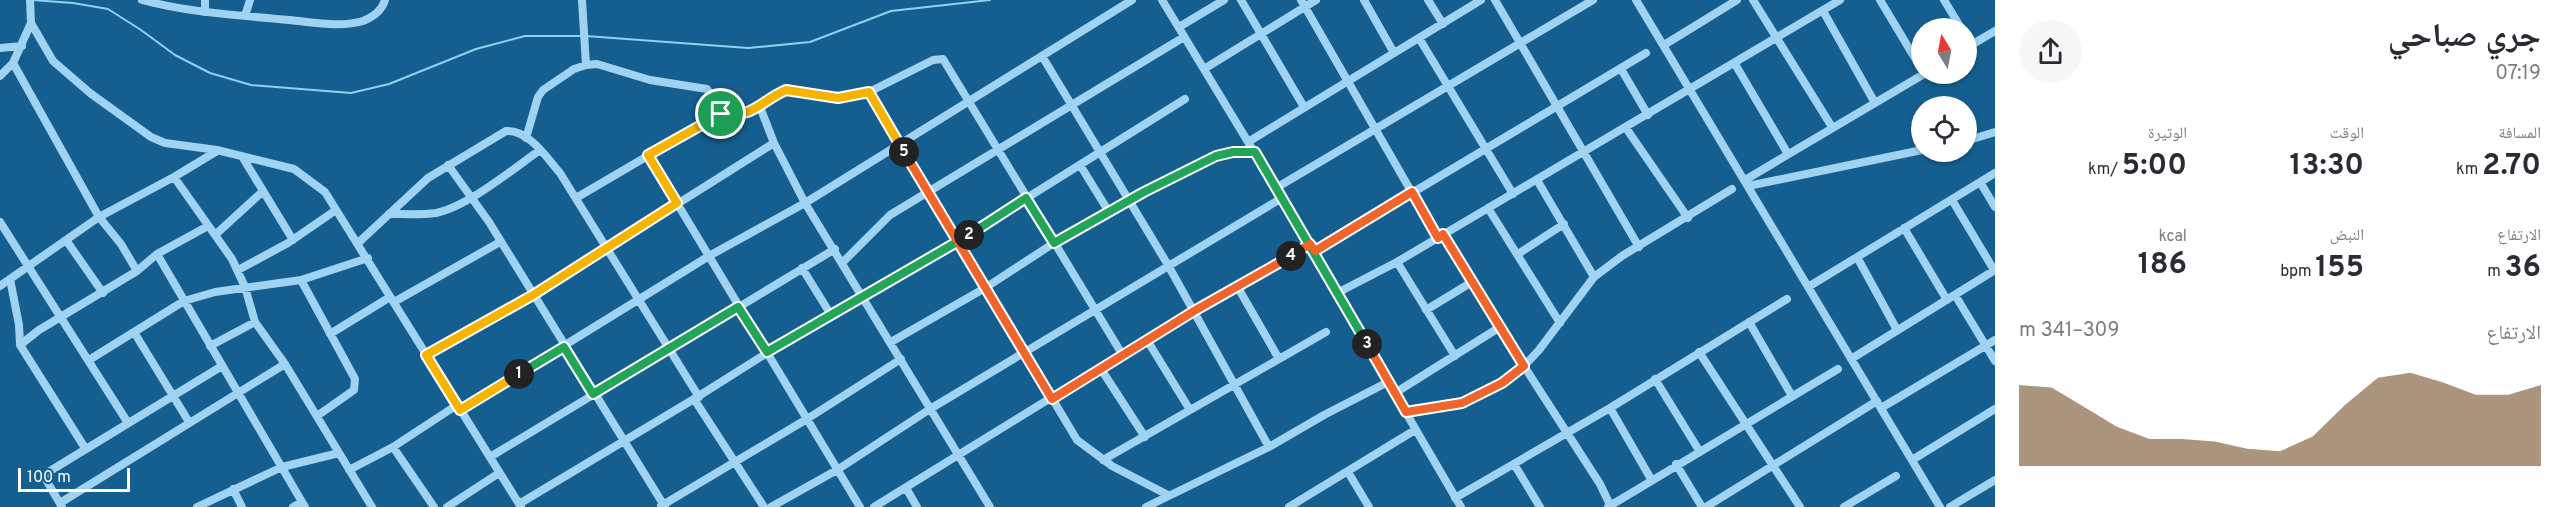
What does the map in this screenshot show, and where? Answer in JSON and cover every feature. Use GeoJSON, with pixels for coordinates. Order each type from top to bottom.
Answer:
{"type":"FeatureCollection","features":[{"type":"Feature","properties":{"kind":"street"},"geometry":{"type":"LineString","coordinates":[[142,0],[179,10],[329,23],[361,21],[374,16],[383,7],[385,0]]}},
{"type":"Feature","properties":{"kind":"street"},"geometry":{"type":"LineString","coordinates":[[205,0],[205,12]]}},
{"type":"Feature","properties":{"kind":"street"},"geometry":{"type":"LineString","coordinates":[[245,16],[250,0]]}},
{"type":"Feature","properties":{"kind":"street"},"geometry":{"type":"LineString","coordinates":[[582,0],[586,65]]}},
{"type":"Feature","properties":{"kind":"street"},"geometry":{"type":"LineString","coordinates":[[349,470],[393,447],[564,347],[709,256],[805,203],[1132,0]]}},
{"type":"Feature","properties":{"kind":"street"},"geometry":{"type":"LineString","coordinates":[[1162,0],[1339,292],[1415,430],[1461,507]]}},
{"type":"Feature","properties":{"kind":"street"},"geometry":{"type":"LineString","coordinates":[[1179,27],[1224,0]]}},
{"type":"Feature","properties":{"kind":"street"},"geometry":{"type":"LineString","coordinates":[[1241,0],[1305,107]]}},
{"type":"Feature","properties":{"kind":"street"},"geometry":{"type":"LineString","coordinates":[[1204,69],[1260,34],[1303,3],[1316,0]]}},
{"type":"Feature","properties":{"kind":"street"},"geometry":{"type":"LineString","coordinates":[[1364,0],[1394,53]]}},
{"type":"Feature","properties":{"kind":"street"},"geometry":{"type":"LineString","coordinates":[[1428,0],[1443,24]]}},
{"type":"Feature","properties":{"kind":"street"},"geometry":{"type":"LineString","coordinates":[[1248,142],[1481,0]]}},
{"type":"Feature","properties":{"kind":"street"},"geometry":{"type":"LineString","coordinates":[[1495,0],[1522,42],[1557,107],[1639,247]]}},
{"type":"Feature","properties":{"kind":"street"},"geometry":{"type":"LineString","coordinates":[[1276,188],[1593,0]]}},
{"type":"Feature","properties":{"kind":"street"},"geometry":{"type":"LineString","coordinates":[[1636,0],[1940,507]]}},
{"type":"Feature","properties":{"kind":"street"},"geometry":{"type":"LineString","coordinates":[[1664,45],[1737,0]]}},
{"type":"Feature","properties":{"kind":"street"},"geometry":{"type":"LineString","coordinates":[[1753,0],[1832,127]]}},
{"type":"Feature","properties":{"kind":"street"},"geometry":{"type":"LineString","coordinates":[[1339,292],[1397,262],[1840,0]]}},
{"type":"Feature","properties":{"kind":"street"},"geometry":{"type":"LineString","coordinates":[[1880,0],[1911,53]]}},
{"type":"Feature","properties":{"kind":"street"},"geometry":{"type":"LineString","coordinates":[[1944,0],[1955,18]]}},
{"type":"Feature","properties":{"kind":"street"},"geometry":{"type":"LineString","coordinates":[[1303,3],[1412,192],[1566,431],[1610,506],[1651,479],[1838,369]]}},
{"type":"Feature","properties":{"kind":"street"},"geometry":{"type":"LineString","coordinates":[[0,76],[13,63],[22,46],[31,23],[30,4]]}},
{"type":"Feature","properties":{"kind":"street"},"geometry":{"type":"LineString","coordinates":[[1823,11],[1875,103]]}},
{"type":"Feature","properties":{"kind":"street"},"geometry":{"type":"LineString","coordinates":[[31,23],[53,61],[90,93],[151,137],[165,143],[217,150],[243,159],[294,169],[325,192],[520,506],[767,352],[958,241],[1185,99]]}},
{"type":"Feature","properties":{"kind":"street"},"geometry":{"type":"LineString","coordinates":[[1977,40],[1995,31]]}},
{"type":"Feature","properties":{"kind":"street"},"geometry":{"type":"LineString","coordinates":[[843,262],[890,215],[1184,37]]}},
{"type":"Feature","properties":{"kind":"street"},"geometry":{"type":"LineString","coordinates":[[1419,38],[1513,194]]}},
{"type":"Feature","properties":{"kind":"street"},"geometry":{"type":"LineString","coordinates":[[0,48],[22,46]]}},
{"type":"Feature","properties":{"kind":"street"},"geometry":{"type":"LineString","coordinates":[[874,507],[1194,311],[1412,192],[1646,53]]}},
{"type":"Feature","properties":{"kind":"street"},"geometry":{"type":"LineString","coordinates":[[1042,56],[1168,265],[1269,447]]}},
{"type":"Feature","properties":{"kind":"street"},"geometry":{"type":"LineString","coordinates":[[576,198],[721,114],[736,116],[760,107],[786,90],[838,98],[869,92],[939,58],[943,59],[1122,354]]}},
{"type":"Feature","properties":{"kind":"street"},"geometry":{"type":"LineString","coordinates":[[13,63],[99,217],[121,244],[137,271]]}},
{"type":"Feature","properties":{"kind":"street"},"geometry":{"type":"LineString","coordinates":[[526,138],[538,97],[543,90],[574,69],[586,65],[597,64],[650,80],[707,88],[721,114]]}},
{"type":"Feature","properties":{"kind":"street"},"geometry":{"type":"LineString","coordinates":[[1735,64],[1788,154]]}},
{"type":"Feature","properties":{"kind":"street"},"geometry":{"type":"LineString","coordinates":[[1621,69],[1648,115]]}},
{"type":"Feature","properties":{"kind":"street"},"geometry":{"type":"LineString","coordinates":[[1746,183],[1788,154],[1911,80]]}},
{"type":"Feature","properties":{"kind":"street"},"geometry":{"type":"LineString","coordinates":[[869,92],[1077,440],[1103,460],[1168,495]]}},
{"type":"Feature","properties":{"kind":"street"},"geometry":{"type":"LineString","coordinates":[[760,107],[774,143],[805,203],[990,507]]}},
{"type":"Feature","properties":{"kind":"street"},"geometry":{"type":"LineString","coordinates":[[1626,128],[1688,218]]}},
{"type":"Feature","properties":{"kind":"street"},"geometry":{"type":"LineString","coordinates":[[358,243],[428,178],[448,165],[506,131],[516,132],[526,138],[561,173],[764,507]]}},
{"type":"Feature","properties":{"kind":"street"},"geometry":{"type":"LineString","coordinates":[[1977,138],[1995,132]]}},
{"type":"Feature","properties":{"kind":"street"},"geometry":{"type":"LineString","coordinates":[[426,355],[533,295],[774,143]]}},
{"type":"Feature","properties":{"kind":"street"},"geometry":{"type":"LineString","coordinates":[[0,286],[99,217],[174,177],[217,150]]}},
{"type":"Feature","properties":{"kind":"street"},"geometry":{"type":"LineString","coordinates":[[389,214],[436,213],[471,197],[540,150]]}},
{"type":"Feature","properties":{"kind":"street"},"geometry":{"type":"LineString","coordinates":[[891,342],[1129,200],[1216,156],[1233,152],[1255,152]]}},
{"type":"Feature","properties":{"kind":"street"},"geometry":{"type":"LineString","coordinates":[[1746,183],[1911,152]]}},
{"type":"Feature","properties":{"kind":"street"},"geometry":{"type":"LineString","coordinates":[[648,155],[860,507]]}},
{"type":"Feature","properties":{"kind":"street"},"geometry":{"type":"LineString","coordinates":[[243,159],[293,240]]}},
{"type":"Feature","properties":{"kind":"street"},"geometry":{"type":"LineString","coordinates":[[448,165],[500,242],[663,506],[901,359]]}},
{"type":"Feature","properties":{"kind":"street"},"geometry":{"type":"LineString","coordinates":[[1080,165],[1109,212]]}},
{"type":"Feature","properties":{"kind":"street"},"geometry":{"type":"LineString","coordinates":[[1808,287],[1995,173]]}},
{"type":"Feature","properties":{"kind":"street"},"geometry":{"type":"LineString","coordinates":[[174,177],[238,270],[255,322],[285,364],[372,507]]}},
{"type":"Feature","properties":{"kind":"street"},"geometry":{"type":"LineString","coordinates":[[1537,180],[1594,278]]}},
{"type":"Feature","properties":{"kind":"street"},"geometry":{"type":"LineString","coordinates":[[1980,182],[1995,207]]}},
{"type":"Feature","properties":{"kind":"street"},"geometry":{"type":"LineString","coordinates":[[1406,412],[1462,403],[1502,383],[1524,366],[1594,278],[1732,189]]}},
{"type":"Feature","properties":{"kind":"street"},"geometry":{"type":"LineString","coordinates":[[215,235],[262,192]]}},
{"type":"Feature","properties":{"kind":"street"},"geometry":{"type":"LineString","coordinates":[[771,507],[837,470],[930,409],[1282,198]]}},
{"type":"Feature","properties":{"kind":"street"},"geometry":{"type":"LineString","coordinates":[[1851,359],[1995,270],[1952,200]]}},
{"type":"Feature","properties":{"kind":"street"},"geometry":{"type":"LineString","coordinates":[[1488,208],[1560,323]]}},
{"type":"Feature","properties":{"kind":"street"},"geometry":{"type":"LineString","coordinates":[[238,270],[293,240],[336,210]]}},
{"type":"Feature","properties":{"kind":"street"},"geometry":{"type":"LineString","coordinates":[[0,222],[128,423]]}},
{"type":"Feature","properties":{"kind":"street"},"geometry":{"type":"LineString","coordinates":[[1518,254],[1564,224]]}},
{"type":"Feature","properties":{"kind":"street"},"geometry":{"type":"LineString","coordinates":[[20,345],[39,330],[137,271],[157,254],[208,226]]}},
{"type":"Feature","properties":{"kind":"street"},"geometry":{"type":"LineString","coordinates":[[1905,228],[1995,361]]}},
{"type":"Feature","properties":{"kind":"street"},"geometry":{"type":"LineString","coordinates":[[66,240],[103,292]]}},
{"type":"Feature","properties":{"kind":"street"},"geometry":{"type":"LineString","coordinates":[[330,334],[500,242]]}},
{"type":"Feature","properties":{"kind":"street"},"geometry":{"type":"LineString","coordinates":[[490,457],[835,249]]}},
{"type":"Feature","properties":{"kind":"street"},"geometry":{"type":"LineString","coordinates":[[157,254],[303,504],[293,507]]}},
{"type":"Feature","properties":{"kind":"street"},"geometry":{"type":"LineString","coordinates":[[1857,257],[1897,330]]}},
{"type":"Feature","properties":{"kind":"street"},"geometry":{"type":"LineString","coordinates":[[89,360],[184,301],[215,292],[301,280],[368,258]]}},
{"type":"Feature","properties":{"kind":"street"},"geometry":{"type":"LineString","coordinates":[[1397,262],[1455,356]]}},
{"type":"Feature","properties":{"kind":"street"},"geometry":{"type":"LineString","coordinates":[[802,268],[831,315]]}},
{"type":"Feature","properties":{"kind":"street"},"geometry":{"type":"LineString","coordinates":[[10,279],[19,325],[20,345],[86,448]]}},
{"type":"Feature","properties":{"kind":"street"},"geometry":{"type":"LineString","coordinates":[[301,280],[356,384],[354,390],[317,416]]}},
{"type":"Feature","properties":{"kind":"street"},"geometry":{"type":"LineString","coordinates":[[1426,310],[1472,282]]}},
{"type":"Feature","properties":{"kind":"street"},"geometry":{"type":"LineString","coordinates":[[1237,286],[1279,359]]}},
{"type":"Feature","properties":{"kind":"street"},"geometry":{"type":"LineString","coordinates":[[1455,498],[1566,431],[1610,408],[1787,298]]}},
{"type":"Feature","properties":{"kind":"street"},"geometry":{"type":"LineString","coordinates":[[210,345],[255,322]]}},
{"type":"Feature","properties":{"kind":"street"},"geometry":{"type":"LineString","coordinates":[[1749,322],[1792,396]]}},
{"type":"Feature","properties":{"kind":"street"},"geometry":{"type":"LineString","coordinates":[[1395,393],[1500,327]]}},
{"type":"Feature","properties":{"kind":"street"},"geometry":{"type":"LineString","coordinates":[[134,332],[189,422]]}},
{"type":"Feature","properties":{"kind":"street"},"geometry":{"type":"LineString","coordinates":[[1103,460],[1326,332]]}},
{"type":"Feature","properties":{"kind":"street"},"geometry":{"type":"LineString","coordinates":[[1147,340],[1190,410]]}},
{"type":"Feature","properties":{"kind":"street"},"geometry":{"type":"LineString","coordinates":[[1676,465],[1704,507],[1995,340]]}},
{"type":"Feature","properties":{"kind":"street"},"geometry":{"type":"LineString","coordinates":[[1699,352],[1800,507]]}},
{"type":"Feature","properties":{"kind":"street"},"geometry":{"type":"LineString","coordinates":[[222,366],[47,474],[45,478],[61,505],[189,422],[285,364]]}},
{"type":"Feature","properties":{"kind":"street"},"geometry":{"type":"LineString","coordinates":[[1101,369],[1145,437]]}},
{"type":"Feature","properties":{"kind":"street"},"geometry":{"type":"LineString","coordinates":[[1655,379],[1700,452]]}},
{"type":"Feature","properties":{"kind":"street"},"geometry":{"type":"LineString","coordinates":[[1146,507],[1269,447],[1388,382]]}},
{"type":"Feature","properties":{"kind":"street"},"geometry":{"type":"LineString","coordinates":[[1610,408],[1651,479]]}},
{"type":"Feature","properties":{"kind":"street"},"geometry":{"type":"LineString","coordinates":[[1912,460],[1995,409]]}},
{"type":"Feature","properties":{"kind":"street"},"geometry":{"type":"LineString","coordinates":[[1289,507],[1303,503],[1415,430]]}},
{"type":"Feature","properties":{"kind":"street"},"geometry":{"type":"LineString","coordinates":[[393,447],[434,507]]}},
{"type":"Feature","properties":{"kind":"street"},"geometry":{"type":"LineString","coordinates":[[197,507],[282,467],[339,453]]}},
{"type":"Feature","properties":{"kind":"street"},"geometry":{"type":"LineString","coordinates":[[1514,464],[1540,507]]}},
{"type":"Feature","properties":{"kind":"street"},"geometry":{"type":"LineString","coordinates":[[1348,472],[1369,507]]}},
{"type":"Feature","properties":{"kind":"street"},"geometry":{"type":"LineString","coordinates":[[447,507],[499,473]]}},
{"type":"Feature","properties":{"kind":"street"},"geometry":{"type":"LineString","coordinates":[[1844,507],[1896,476]]}},
{"type":"Feature","properties":{"kind":"street"},"geometry":{"type":"LineString","coordinates":[[1950,507],[1994,483]]}},
{"type":"Feature","properties":{"kind":"street"},"geometry":{"type":"LineString","coordinates":[[906,488],[917,507]]}},
{"type":"Feature","properties":{"kind":"street"},"geometry":{"type":"LineString","coordinates":[[233,489],[242,507]]}},
{"type":"Feature","properties":{"kind":"waterway"},"geometry":{"type":"LineString","coordinates":[[32,0],[73,3],[108,9],[175,55],[210,73],[251,85],[351,93],[389,84],[476,49],[525,36],[580,36]]}},
{"type":"Feature","properties":{"kind":"waterway"},"geometry":{"type":"LineString","coordinates":[[586,36],[748,48],[810,42],[891,11],[990,0]]}},
{"type":"Feature","properties":{"kind":"route"},"geometry":{"type":"LineString","coordinates":[[721,114],[648,155],[677,203],[533,295],[426,355],[460,410],[564,347],[593,394],[738,307],[767,352],[958,241],[1026,198],[1054,243],[1144,192],[1216,156],[1233,152],[1255,152],[1315,251],[1339,292],[1406,412],[1462,403],[1502,383],[1524,366],[1443,234],[1438,238],[1412,192],[1315,251],[1310,244],[1122,354],[1052,399],[1023,353],[958,241],[869,92],[838,98],[792,89],[782,91],[747,114],[736,116],[721,114]]}}]}
